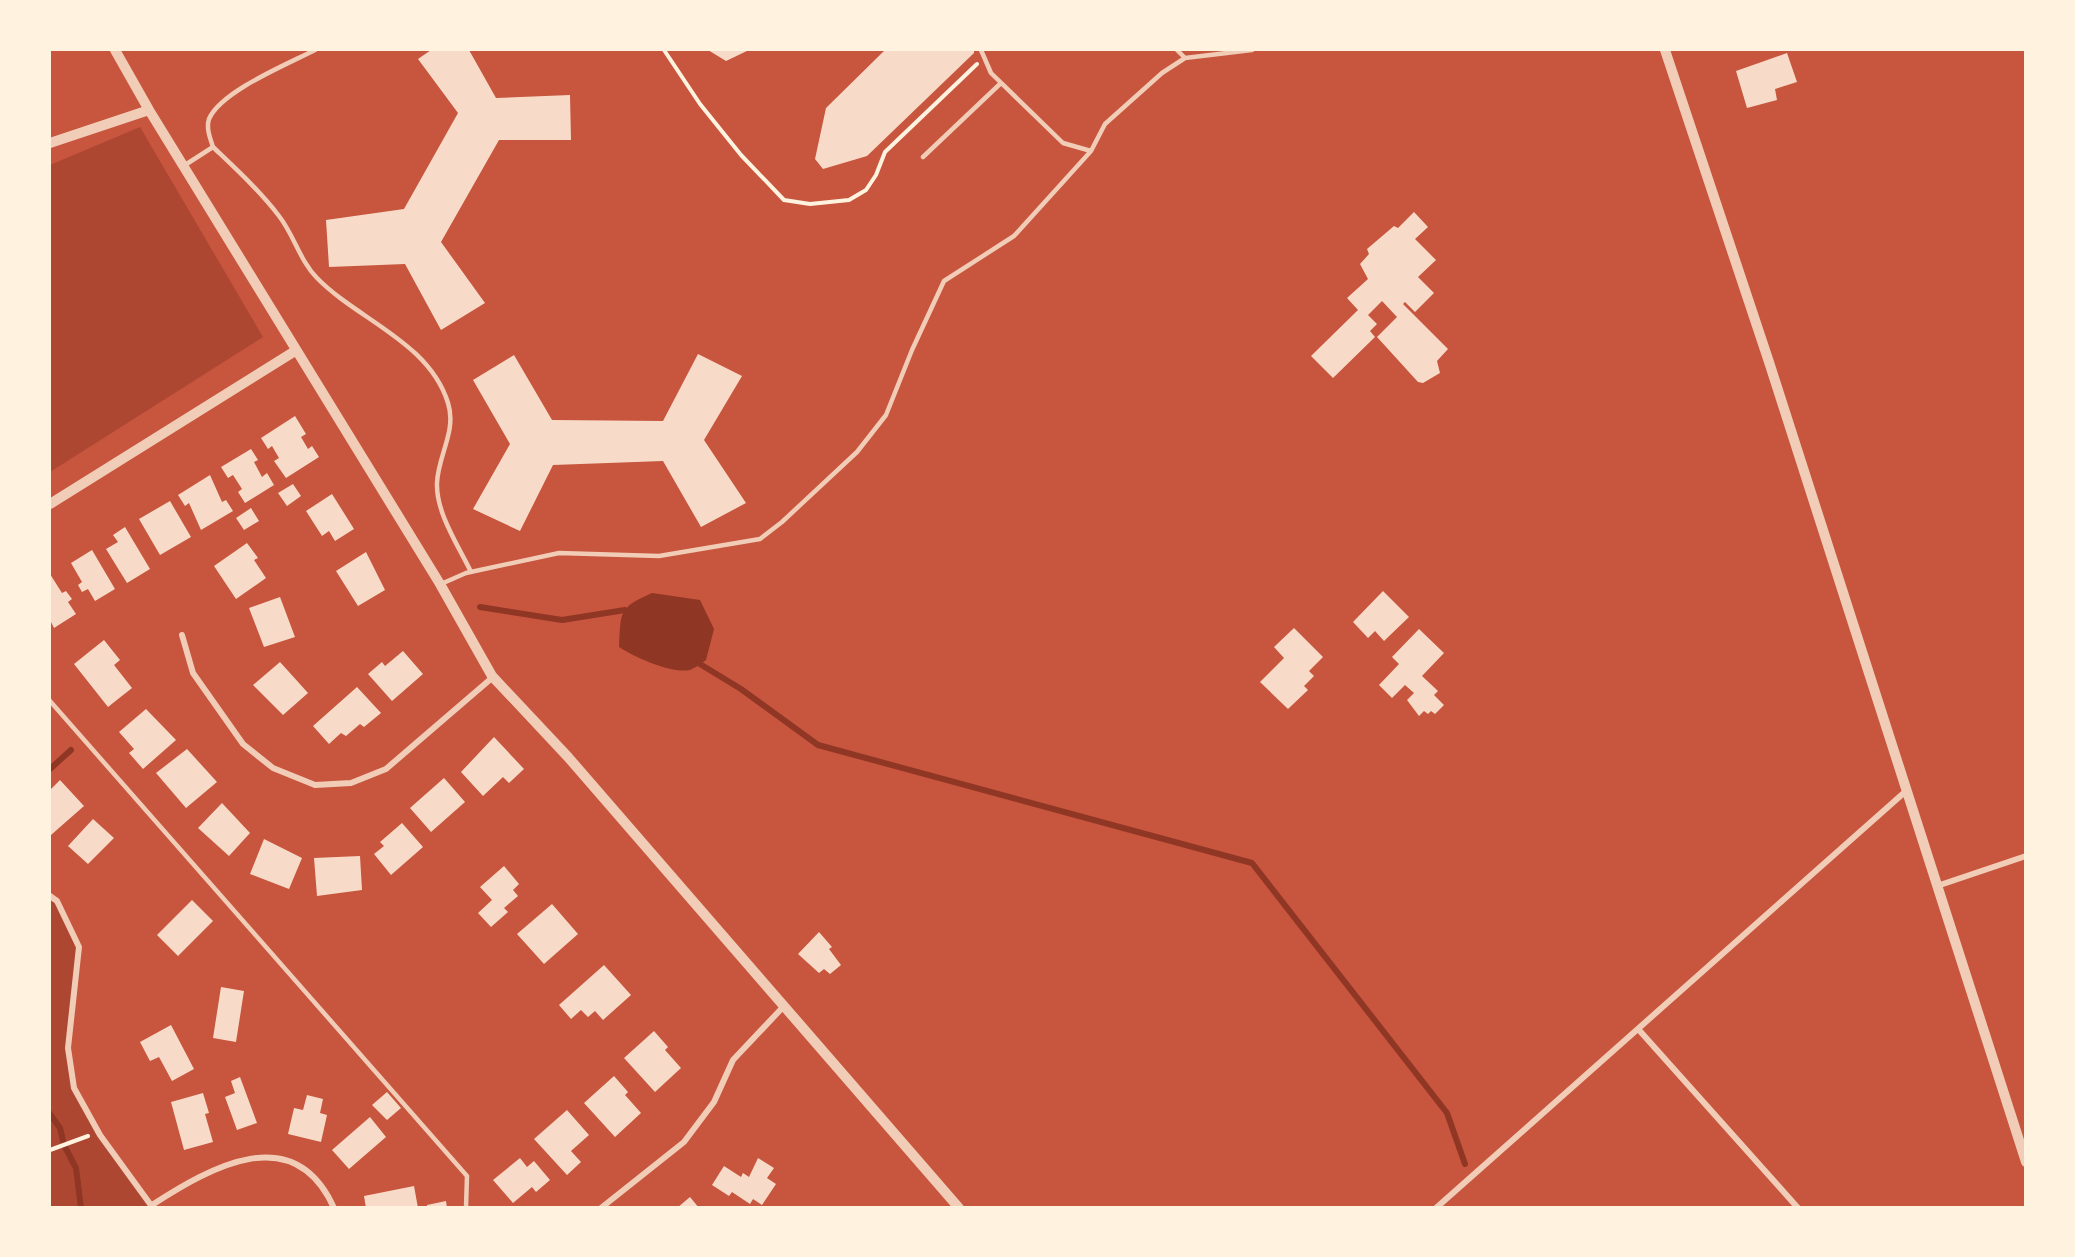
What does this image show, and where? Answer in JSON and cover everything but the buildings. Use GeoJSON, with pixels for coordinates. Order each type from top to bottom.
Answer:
{"type":"FeatureCollection","features":[{"type":"Feature","properties":{"kind":"street"},"geometry":{"type":"LineString","coordinates":[[115,50],[148,110],[440,584],[493,677],[568,757],[959,1208]]}},
{"type":"Feature","properties":{"kind":"street"},"geometry":{"type":"LineString","coordinates":[[1665,50],[1768,359],[2025,1162]]}},
{"type":"Feature","properties":{"kind":"street"},"geometry":{"type":"LineString","coordinates":[[50,143],[148,110]]}},
{"type":"Feature","properties":{"kind":"street"},"geometry":{"type":"LineString","coordinates":[[50,504],[295,351]]}},
{"type":"Feature","properties":{"kind":"street"},"geometry":{"type":"LineString","coordinates":[[182,635],[193,673],[243,744],[273,768],[315,784],[351,783],[387,769],[493,677]]}},
{"type":"Feature","properties":{"kind":"street"},"geometry":{"type":"LineString","coordinates":[[1436,1208],[1906,791]]}},
{"type":"Feature","properties":{"kind":"street"},"geometry":{"type":"LineString","coordinates":[[1937,886],[2025,856]]}},
{"type":"Feature","properties":{"kind":"street"},"geometry":{"type":"LineString","coordinates":[[50,896],[57,901],[79,947],[68,1048],[74,1088],[100,1135],[153,1206],[192,1179],[218,1167],[255,1157],[288,1160],[314,1175],[334,1208]]}},
{"type":"Feature","properties":{"kind":"street"},"geometry":{"type":"LineString","coordinates":[[601,1208],[684,1142],[714,1102],[733,1060],[784,1006]]}},
{"type":"Feature","properties":{"kind":"street"},"geometry":{"type":"LineString","coordinates":[[1639,1030],[1798,1208]]}},
{"type":"Feature","properties":{"kind":"lane"},"geometry":{"type":"LineString","coordinates":[[315,50],[229,97],[216,109],[209,120],[208,132],[213,147],[280,216],[317,278],[411,350],[440,384],[448,404],[451,422],[438,470],[438,495],[442,511],[471,572]]}},
{"type":"Feature","properties":{"kind":"lane"},"geometry":{"type":"LineString","coordinates":[[981,50],[991,73],[1063,143],[1091,151]]}},
{"type":"Feature","properties":{"kind":"lane"},"geometry":{"type":"LineString","coordinates":[[1177,50],[1185,58]]}},
{"type":"Feature","properties":{"kind":"lane"},"geometry":{"type":"LineString","coordinates":[[440,584],[453,576],[559,553],[659,556],[759,539],[783,522],[857,452],[886,416],[912,350],[944,281],[1014,236],[1091,151],[1105,124],[1162,73],[1185,58],[1252,50]]}},
{"type":"Feature","properties":{"kind":"lane"},"geometry":{"type":"LineString","coordinates":[[923,157],[1000,83]]}},
{"type":"Feature","properties":{"kind":"lane"},"geometry":{"type":"LineString","coordinates":[[183,166],[213,147]]}},
{"type":"Feature","properties":{"kind":"lane"},"geometry":{"type":"LineString","coordinates":[[50,701],[467,1176],[466,1208]]}},
{"type":"Feature","properties":{"kind":"path"},"geometry":{"type":"LineString","coordinates":[[664,50],[700,104],[748,163],[784,200],[810,204],[849,200],[867,190],[876,176],[885,152],[984,57]]}},
{"type":"Feature","properties":{"kind":"path"},"geometry":{"type":"LineString","coordinates":[[50,1150],[77,1140]]}},
{"type":"Feature","properties":{"kind":"shaded area"},"geometry":{"type":"Polygon","coordinates":[[[140,127],[263,337],[50,472],[50,165],[140,127]]]}},
{"type":"Feature","properties":{"kind":"shaded area"},"geometry":{"type":"Polygon","coordinates":[[[652,593],[700,600],[714,629],[706,660],[696,667],[690,670],[673,670],[643,660],[619,647],[621,618],[627,607],[652,593]]]}},
{"type":"Feature","properties":{"kind":"shaded area"},"geometry":{"type":"Polygon","coordinates":[[[50,896],[57,901],[79,947],[68,1048],[74,1088],[98,1132],[153,1207],[50,1207],[50,896]]]}},
{"type":"Feature","properties":{"kind":"waterway"},"geometry":{"type":"LineString","coordinates":[[480,607],[562,620],[625,610],[630,614]]}},
{"type":"Feature","properties":{"kind":"waterway"},"geometry":{"type":"LineString","coordinates":[[695,661],[741,689],[818,745],[1252,863],[1447,1113],[1465,1164]]}},
{"type":"Feature","properties":{"kind":"waterway"},"geometry":{"type":"LineString","coordinates":[[50,769],[71,750]]}},
{"type":"Feature","properties":{"kind":"waterway"},"geometry":{"type":"LineString","coordinates":[[50,1114],[60,1128],[64,1145],[76,1168],[81,1208]]}}]}
